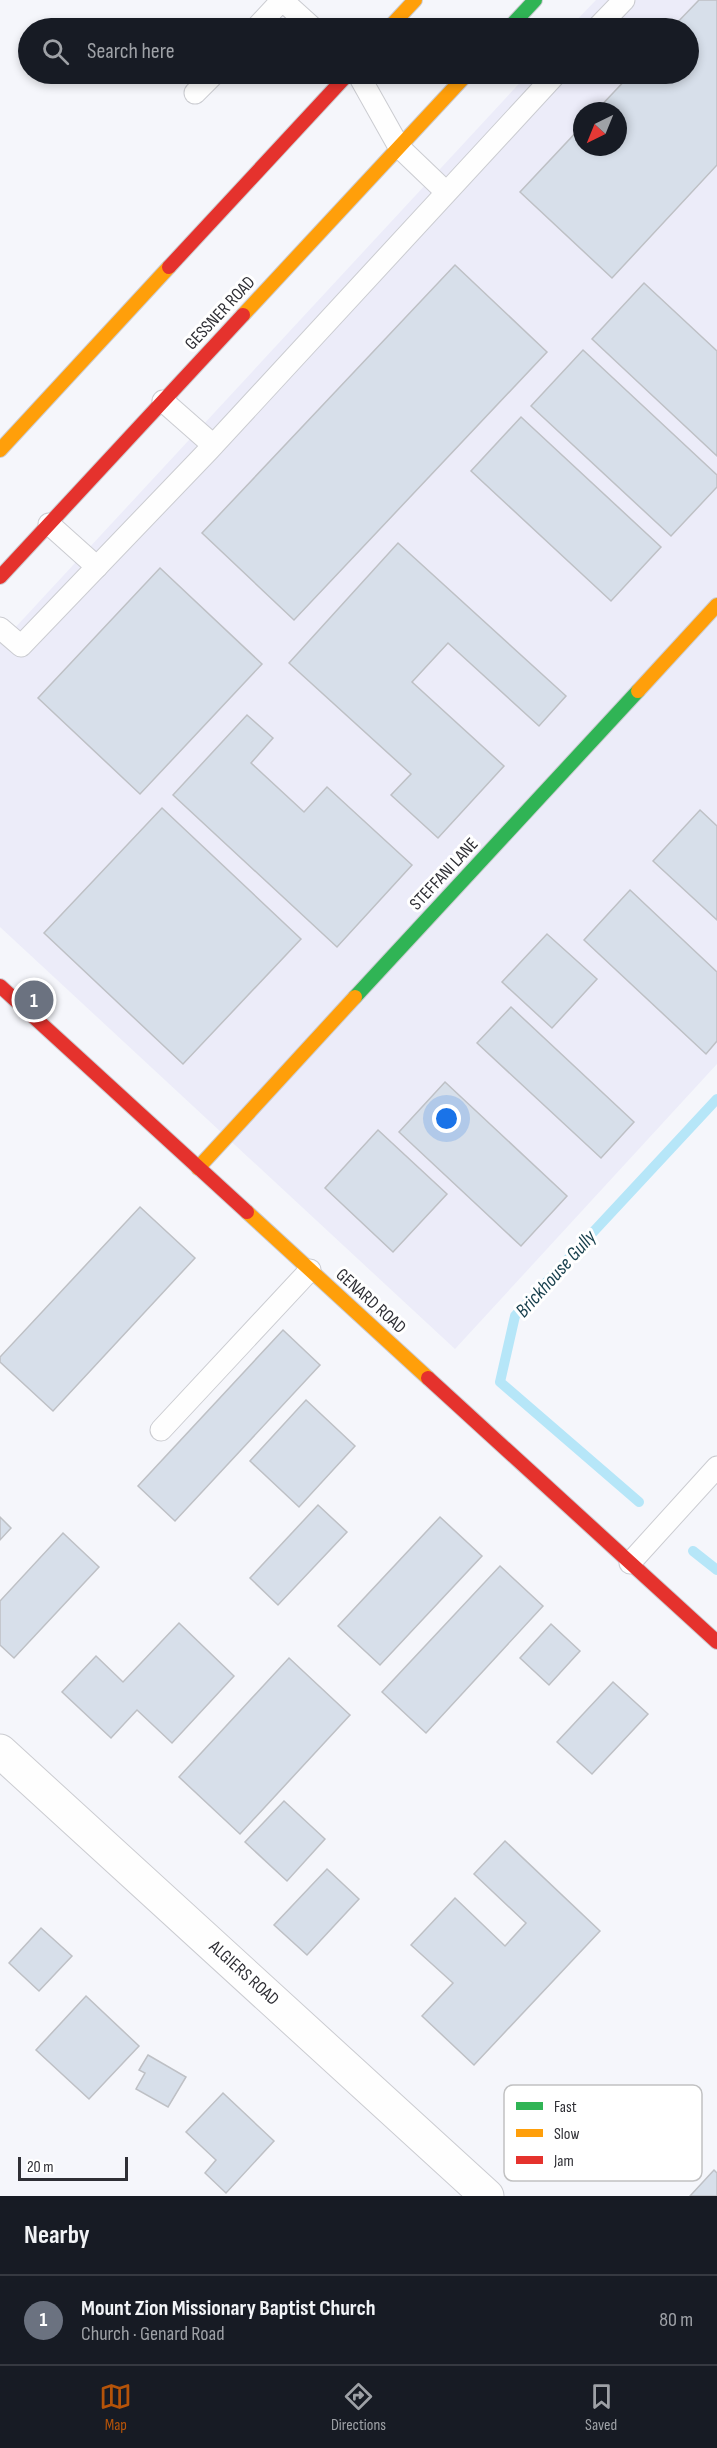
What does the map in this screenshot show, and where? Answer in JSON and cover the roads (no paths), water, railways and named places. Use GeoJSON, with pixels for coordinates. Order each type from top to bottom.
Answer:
{"type":"FeatureCollection","features":[{"type":"Feature","properties":{"kind":"street"},"geometry":{"type":"LineString","coordinates":[[398,18],[415,0]]}},
{"type":"Feature","properties":{"kind":"street"},"geometry":{"type":"LineString","coordinates":[[518,18],[535,0]]}},
{"type":"Feature","properties":{"kind":"street"},"geometry":{"type":"LineString","coordinates":[[0,450],[339,84]]}},
{"type":"Feature","properties":{"kind":"street","name":"GESSNER ROAD"},"geometry":{"type":"LineString","coordinates":[[0,577],[458,84]]}},
{"type":"Feature","properties":{"kind":"street","name":"STEFFANI LANE"},"geometry":{"type":"LineString","coordinates":[[198,1168],[717,605]]}},
{"type":"Feature","properties":{"kind":"street","name":"GENARD ROAD"},"geometry":{"type":"LineString","coordinates":[[0,986],[717,1642]]}},
{"type":"Feature","properties":{"kind":"street","name":"ALGIERS ROAD"},"geometry":{"type":"LineString","coordinates":[[0,1751],[488,2196]]}},
{"type":"Feature","properties":{"kind":"lane"},"geometry":{"type":"LineString","coordinates":[[265,18],[282,0],[302,18]]}},
{"type":"Feature","properties":{"kind":"lane"},"geometry":{"type":"LineString","coordinates":[[607,18],[624,0]]}},
{"type":"Feature","properties":{"kind":"lane"},"geometry":{"type":"LineString","coordinates":[[195,93],[204,84]]}},
{"type":"Feature","properties":{"kind":"lane"},"geometry":{"type":"LineString","coordinates":[[364,84],[399,147],[446,192]]}},
{"type":"Feature","properties":{"kind":"lane"},"geometry":{"type":"LineString","coordinates":[[0,628],[21,646],[213,445],[547,84]]}},
{"type":"Feature","properties":{"kind":"lane"},"geometry":{"type":"LineString","coordinates":[[163,401],[213,445]]}},
{"type":"Feature","properties":{"kind":"lane"},"geometry":{"type":"LineString","coordinates":[[49,524],[97,567]]}},
{"type":"Feature","properties":{"kind":"lane"},"geometry":{"type":"LineString","coordinates":[[161,1430],[310,1270]]}},
{"type":"Feature","properties":{"kind":"lane"},"geometry":{"type":"LineString","coordinates":[[630,1563],[717,1467]]}},
{"type":"Feature","properties":{"kind":"waterway","name":"Brickhouse Gully"},"geometry":{"type":"LineString","coordinates":[[639,1502],[500,1382],[515,1316],[717,1099]]}},
{"type":"Feature","properties":{"kind":"waterway","name":"Brickhouse Gully"},"geometry":{"type":"LineString","coordinates":[[693,1551],[717,1570]]}},
{"type":"Feature","properties":{"kind":"place","name":"Mount Zion Missionary Baptist Church"},"geometry":{"type":"Point","coordinates":[34,1000]}}]}
